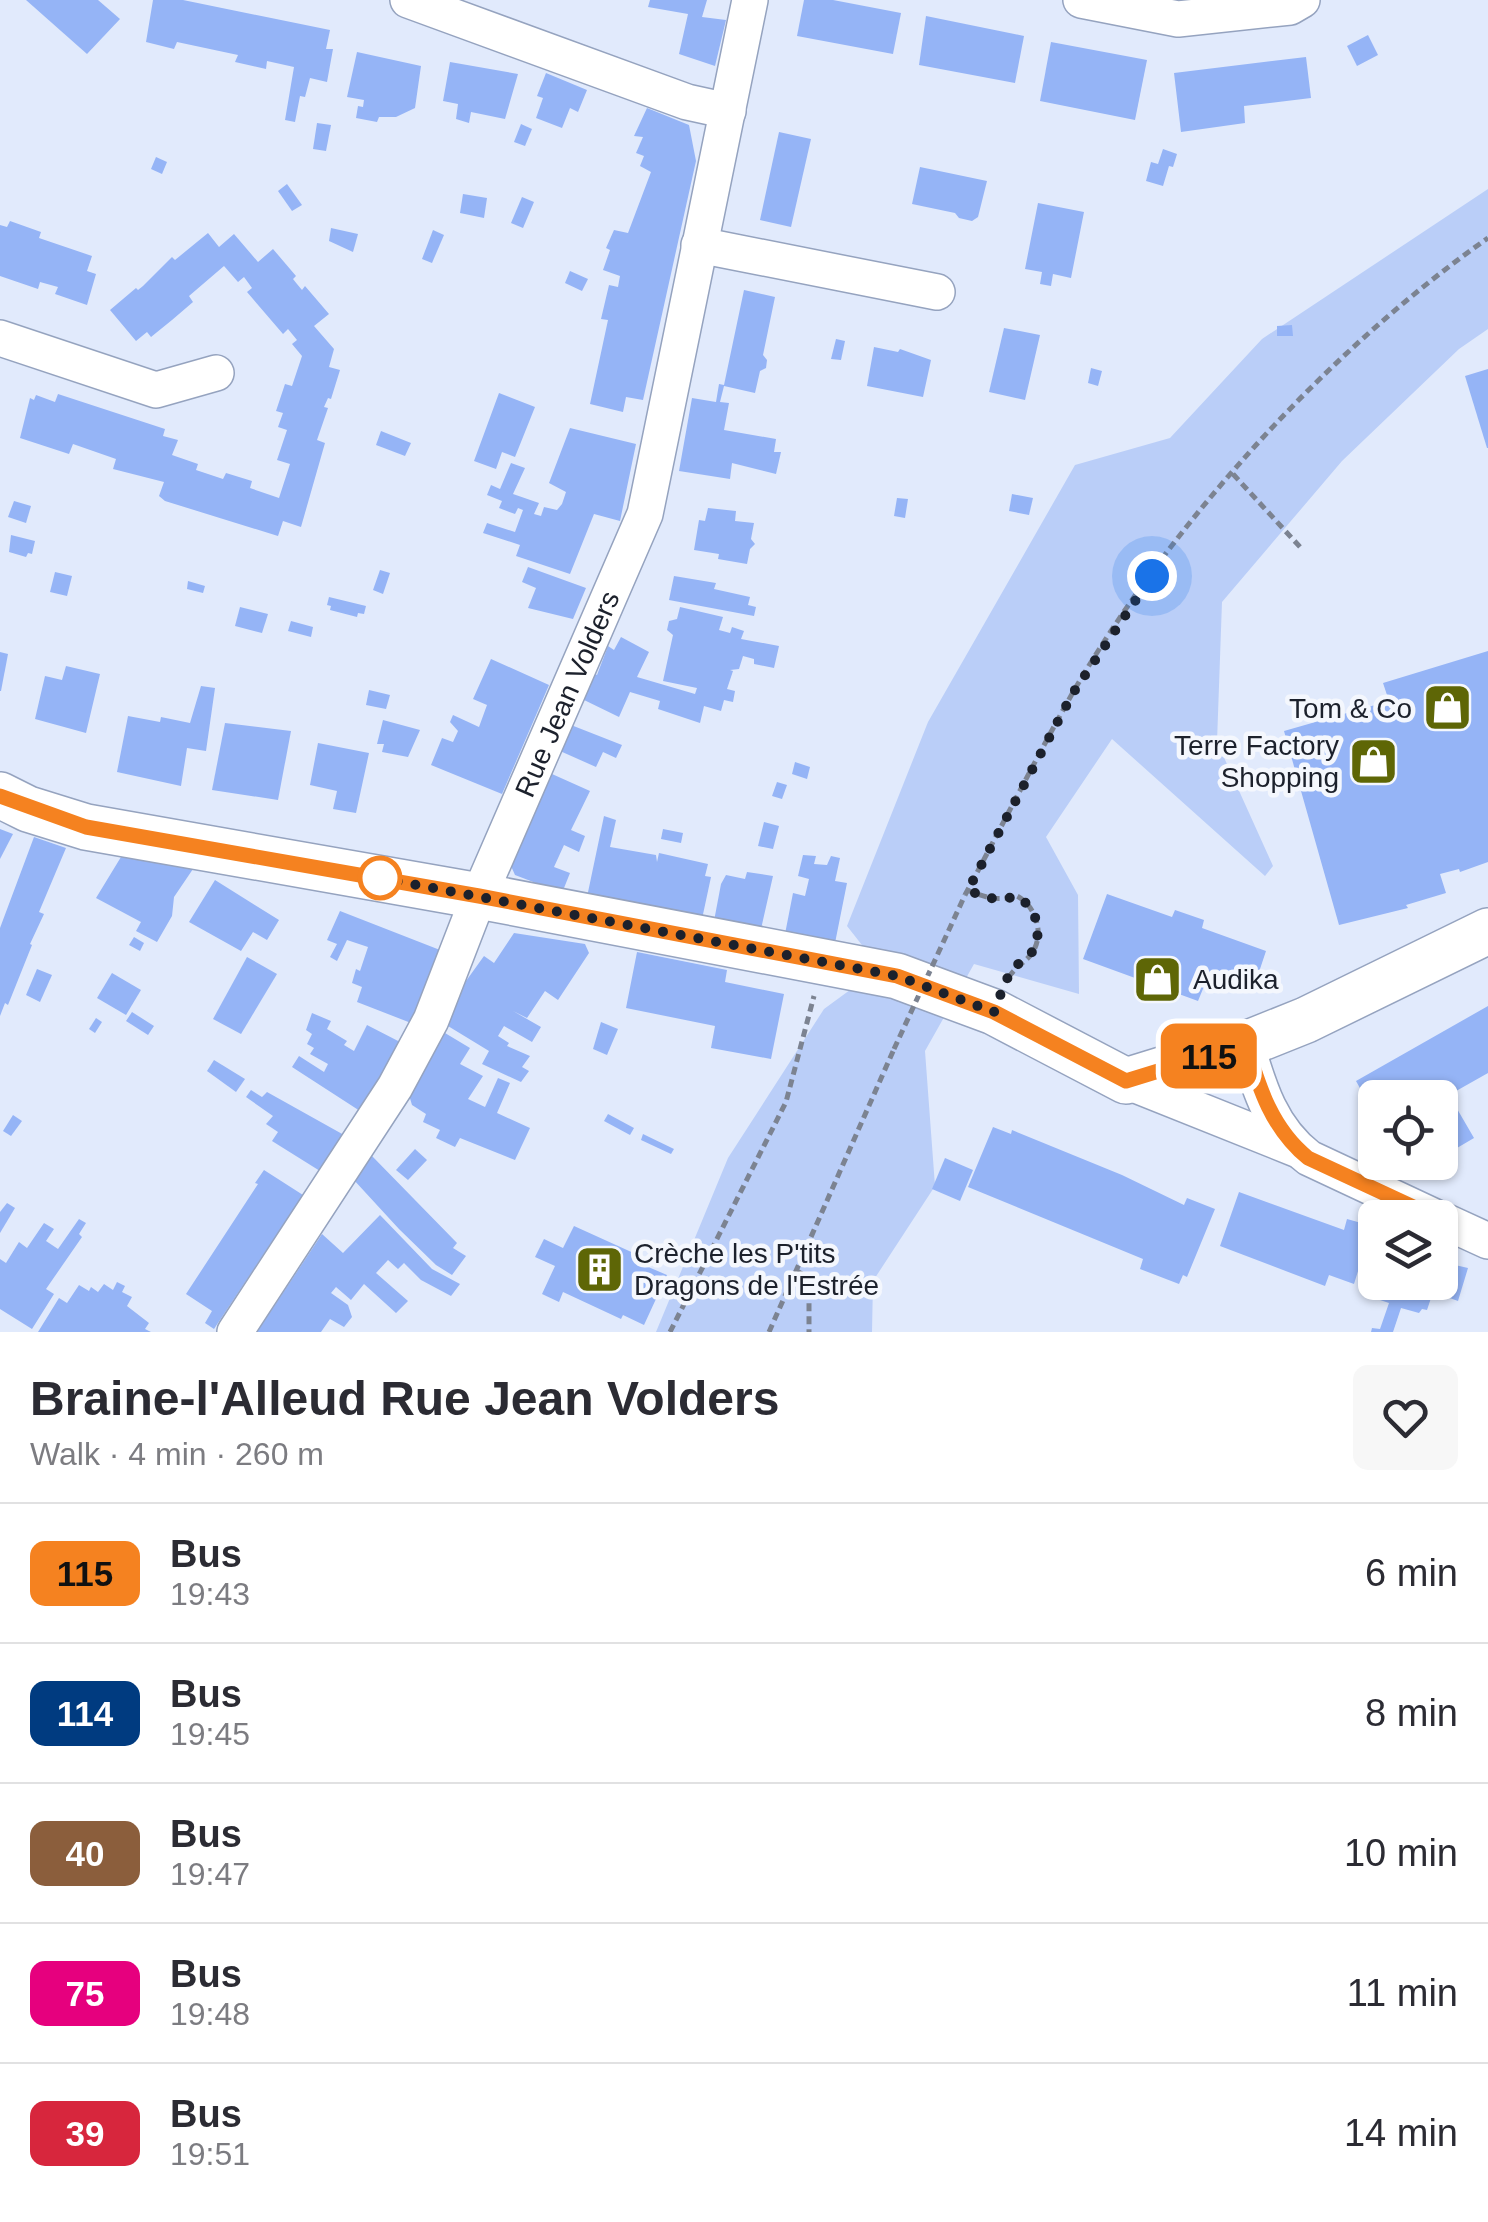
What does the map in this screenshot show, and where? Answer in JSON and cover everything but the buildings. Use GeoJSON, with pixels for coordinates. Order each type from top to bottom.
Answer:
{"type":"FeatureCollection","features":[{"type":"Feature","properties":{"kind":"main road"},"geometry":{"type":"LineString","coordinates":[[0,796],[86,827],[479,896],[897,976],[994,1012],[1126,1081],[1246,1044],[1306,1020],[1372,984],[1488,930]]}},
{"type":"Feature","properties":{"kind":"street"},"geometry":{"type":"LineString","coordinates":[[408,0],[687,102],[728,111]]}},
{"type":"Feature","properties":{"kind":"street","name":"Rue Jean Volders"},"geometry":{"type":"LineString","coordinates":[[235,1332],[395,1087],[431,1020],[479,896],[644,514],[750,0]]}},
{"type":"Feature","properties":{"kind":"street"},"geometry":{"type":"LineString","coordinates":[[1081,0],[1178,20],[1290,6],[1302,0]]}},
{"type":"Feature","properties":{"kind":"street"},"geometry":{"type":"LineString","coordinates":[[699,244],[937,292]]}},
{"type":"Feature","properties":{"kind":"street"},"geometry":{"type":"LineString","coordinates":[[0,338],[156,390],[216,373]]}},
{"type":"Feature","properties":{"kind":"street"},"geometry":{"type":"LineString","coordinates":[[1246,1044],[1264,1103],[1296,1148],[1308,1158],[1399,1200]]}},
{"type":"Feature","properties":{"kind":"street"},"geometry":{"type":"LineString","coordinates":[[1126,1081],[1296,1148]]}},
{"type":"Feature","properties":{"kind":"street"},"geometry":{"type":"LineString","coordinates":[[1458,1227],[1488,1241]]}},
{"type":"Feature","properties":{"kind":"path"},"geometry":{"type":"LineString","coordinates":[[769,1332],[966,892],[1082,679],[1169,552],[1232,474],[1350,348],[1438,273],[1488,238]]}},
{"type":"Feature","properties":{"kind":"path"},"geometry":{"type":"LineString","coordinates":[[1232,474],[1301,548]]}},
{"type":"Feature","properties":{"kind":"path"},"geometry":{"type":"LineString","coordinates":[[966,892],[988,899],[1016,896],[1035,913],[1038,932],[1032,953],[1015,966],[994,1012]]}},
{"type":"Feature","properties":{"kind":"path"},"geometry":{"type":"LineString","coordinates":[[670,1332],[786,1102],[823,962]]}},
{"type":"Feature","properties":{"kind":"path"},"geometry":{"type":"LineString","coordinates":[[795,1270],[804,1275],[809,1332]]}},
{"type":"Feature","properties":{"kind":"shaded area"},"geometry":{"type":"Polygon","coordinates":[[[1488,189],[1488,329],[1459,349],[1342,461],[1222,602],[1217,742],[1273,866],[1265,876],[1112,739],[1046,837],[1078,895],[1079,994],[974,964],[925,1051],[935,1186],[873,1281],[872,1332],[656,1332],[728,1158],[824,1009],[880,968],[847,926],[928,722],[1075,465],[1170,438],[1262,339],[1488,189]]]}},
{"type":"Feature","properties":{"kind":"bus line","name":"115"},"geometry":{"type":"LineString","coordinates":[[0,796],[86,827],[479,896],[897,976],[994,1012],[1126,1081],[1246,1044],[1264,1103],[1296,1148],[1308,1158],[1398,1200]]}},
{"type":"Feature","properties":{"kind":"place","name":"Tom & Co"},"geometry":{"type":"Point","coordinates":[1447,708]}},
{"type":"Feature","properties":{"kind":"place","name":"Terre Factory Shopping"},"geometry":{"type":"Point","coordinates":[1374,761]}},
{"type":"Feature","properties":{"kind":"place","name":"Audika"},"geometry":{"type":"Point","coordinates":[1158,979]}},
{"type":"Feature","properties":{"kind":"place","name":"Crèche les P'tits Dragons de l'Estrée"},"geometry":{"type":"Point","coordinates":[599,1269]}},
{"type":"Feature","properties":{"kind":"route"},"geometry":{"type":"LineString","coordinates":[[380,878],[897,976],[994,1012],[1015,966],[1032,953],[1038,932],[1035,913],[1016,896],[988,899],[968,890],[1073,693],[1152,576]]}}]}
